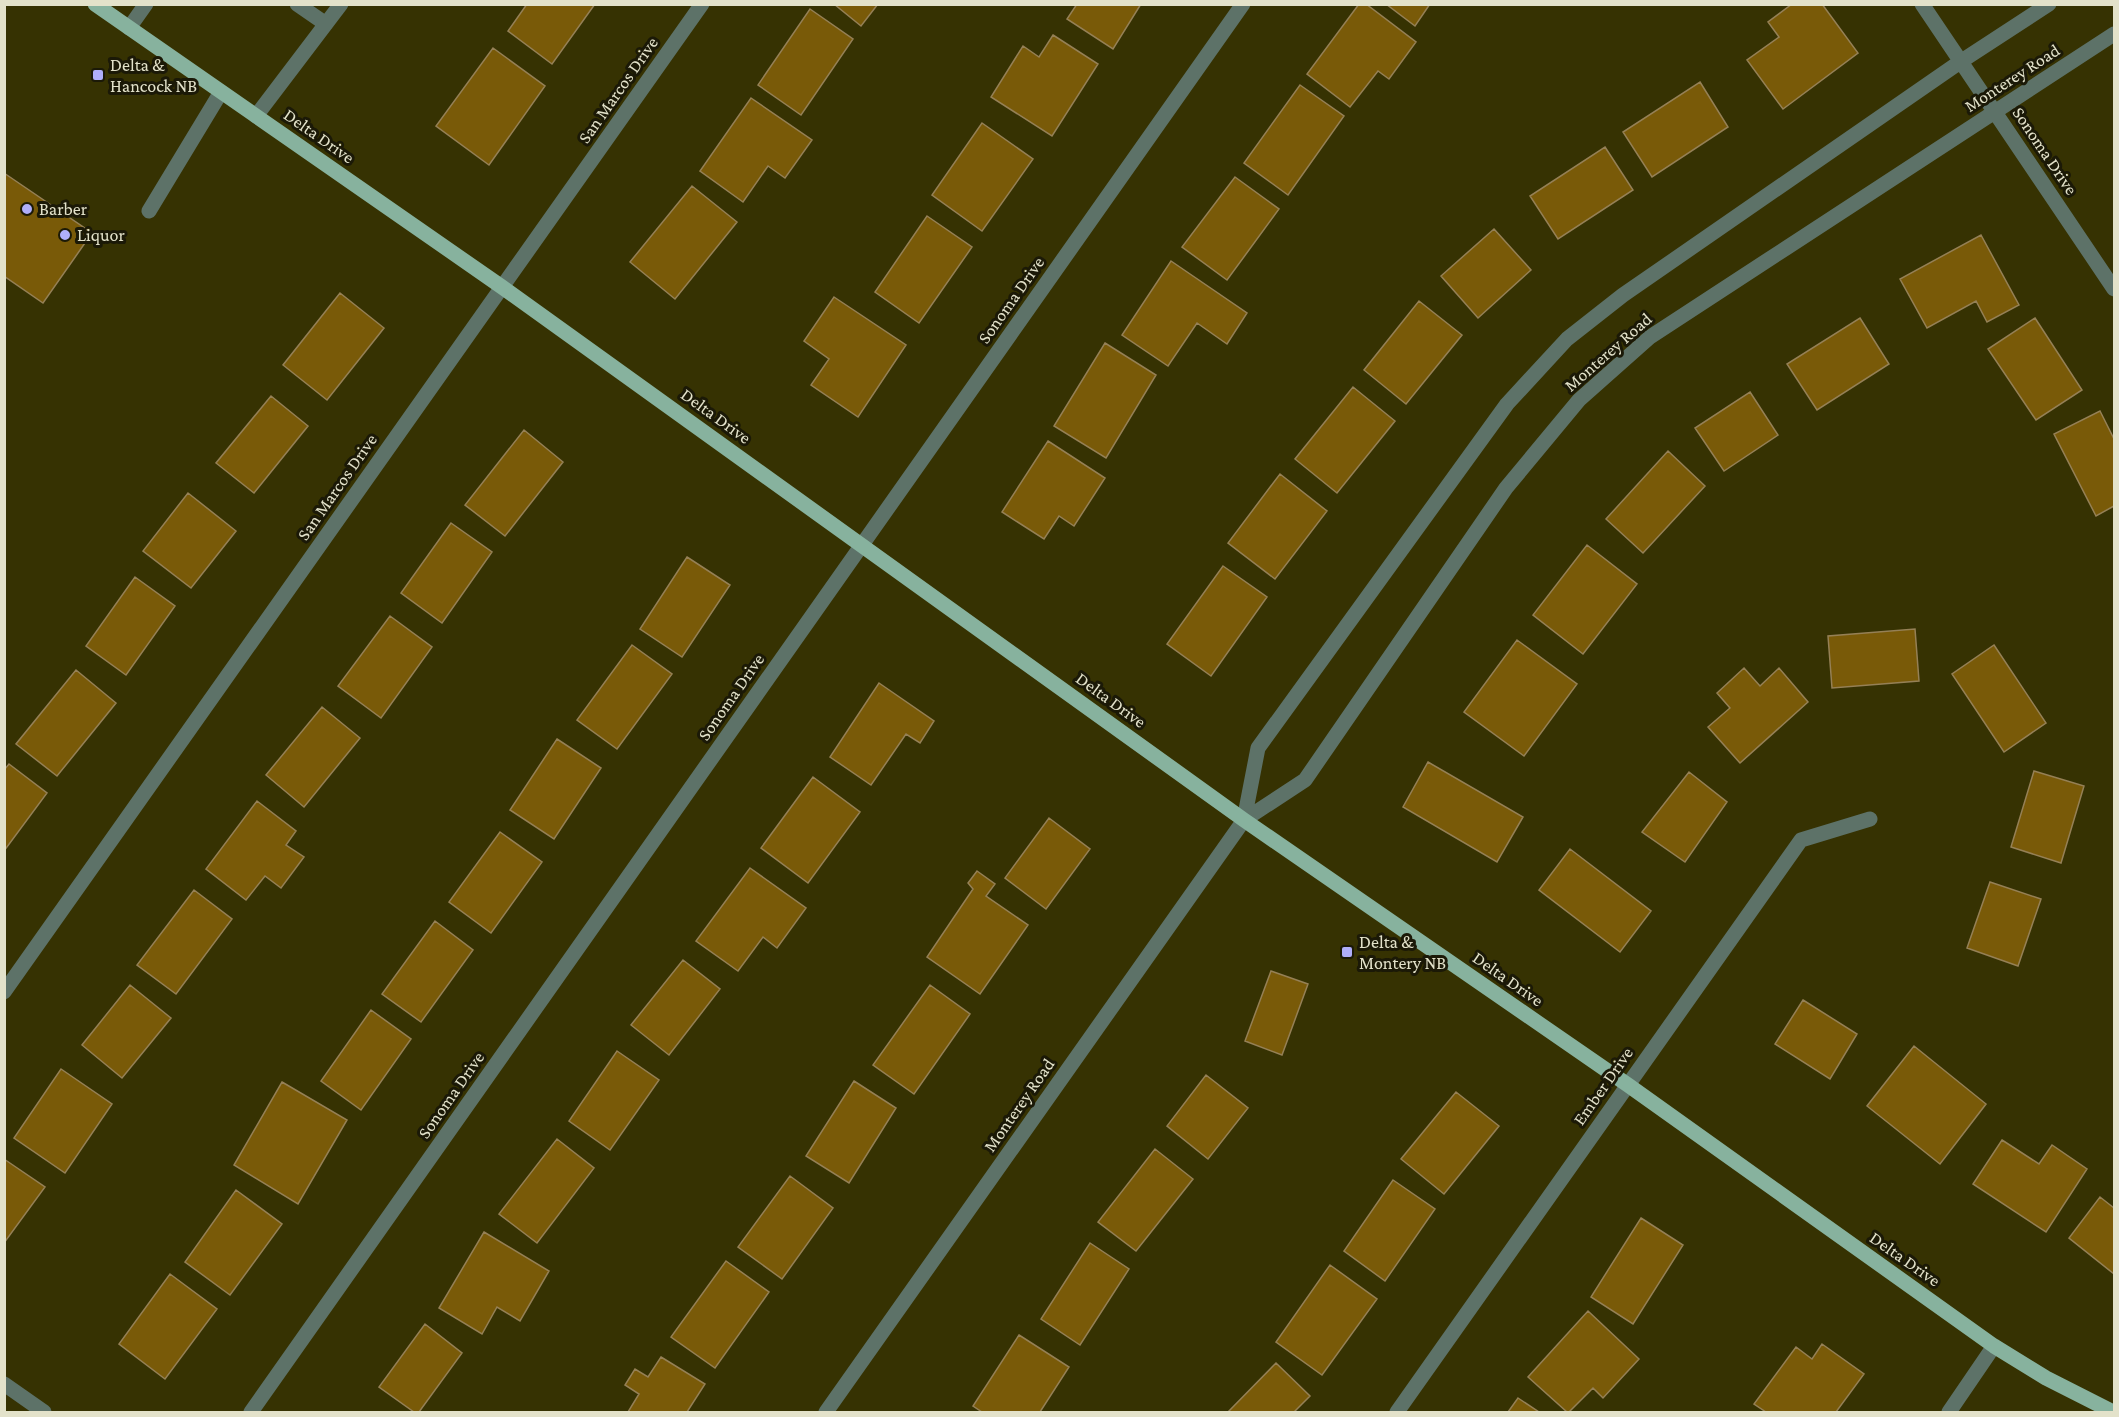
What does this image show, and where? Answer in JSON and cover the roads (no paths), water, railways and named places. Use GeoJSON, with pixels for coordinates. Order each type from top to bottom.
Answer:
{"type":"FeatureCollection","features":[{"type":"Feature","properties":{"kind":"main road","name":"Delta Drive"},"geometry":{"type":"LineString","coordinates":[[95,4],[502,287],[1244,820],[1628,1085],[1994,1346],[2046,1378],[2113,1413]]}},
{"type":"Feature","properties":{"kind":"street"},"geometry":{"type":"LineString","coordinates":[[129,28],[146,4]]}},
{"type":"Feature","properties":{"kind":"street"},"geometry":{"type":"LineString","coordinates":[[297,4],[326,24]]}},
{"type":"Feature","properties":{"kind":"street"},"geometry":{"type":"LineString","coordinates":[[256,116],[341,4]]}},
{"type":"Feature","properties":{"kind":"street","name":"San Marcos Drive"},"geometry":{"type":"LineString","coordinates":[[4,992],[702,4]]}},
{"type":"Feature","properties":{"kind":"street","name":"Sonoma Drive"},"geometry":{"type":"LineString","coordinates":[[251,1413],[1243,4]]}},
{"type":"Feature","properties":{"kind":"street","name":"Sonoma Drive"},"geometry":{"type":"LineString","coordinates":[[1922,4],[2115,289]]}},
{"type":"Feature","properties":{"kind":"street","name":"Monterey Road"},"geometry":{"type":"LineString","coordinates":[[1244,820],[1258,748],[1507,404],[1567,339],[1623,295],[1960,62],[2049,4]]}},
{"type":"Feature","properties":{"kind":"street","name":"Monterey Road"},"geometry":{"type":"LineString","coordinates":[[826,1413],[1244,820],[1305,780],[1506,488],[1579,400],[1650,337],[2115,34]]}},
{"type":"Feature","properties":{"kind":"street"},"geometry":{"type":"LineString","coordinates":[[149,211],[221,93]]}},
{"type":"Feature","properties":{"kind":"street","name":"Ember Drive"},"geometry":{"type":"LineString","coordinates":[[1397,1413],[1801,840],[1870,819]]}},
{"type":"Feature","properties":{"kind":"street"},"geometry":{"type":"LineString","coordinates":[[1949,1413],[1994,1346]]}},
{"type":"Feature","properties":{"kind":"street"},"geometry":{"type":"LineString","coordinates":[[4,1384],[45,1413]]}},
{"type":"Feature","properties":{"kind":"place","name":"Delta & Hancock NB"},"geometry":{"type":"Point","coordinates":[98,75]}},
{"type":"Feature","properties":{"kind":"place","name":"Barber"},"geometry":{"type":"Point","coordinates":[27,209]}},
{"type":"Feature","properties":{"kind":"place","name":"Liquor"},"geometry":{"type":"Point","coordinates":[65,235]}},
{"type":"Feature","properties":{"kind":"place","name":"Delta & Montery NB"},"geometry":{"type":"Point","coordinates":[1347,952]}}]}
